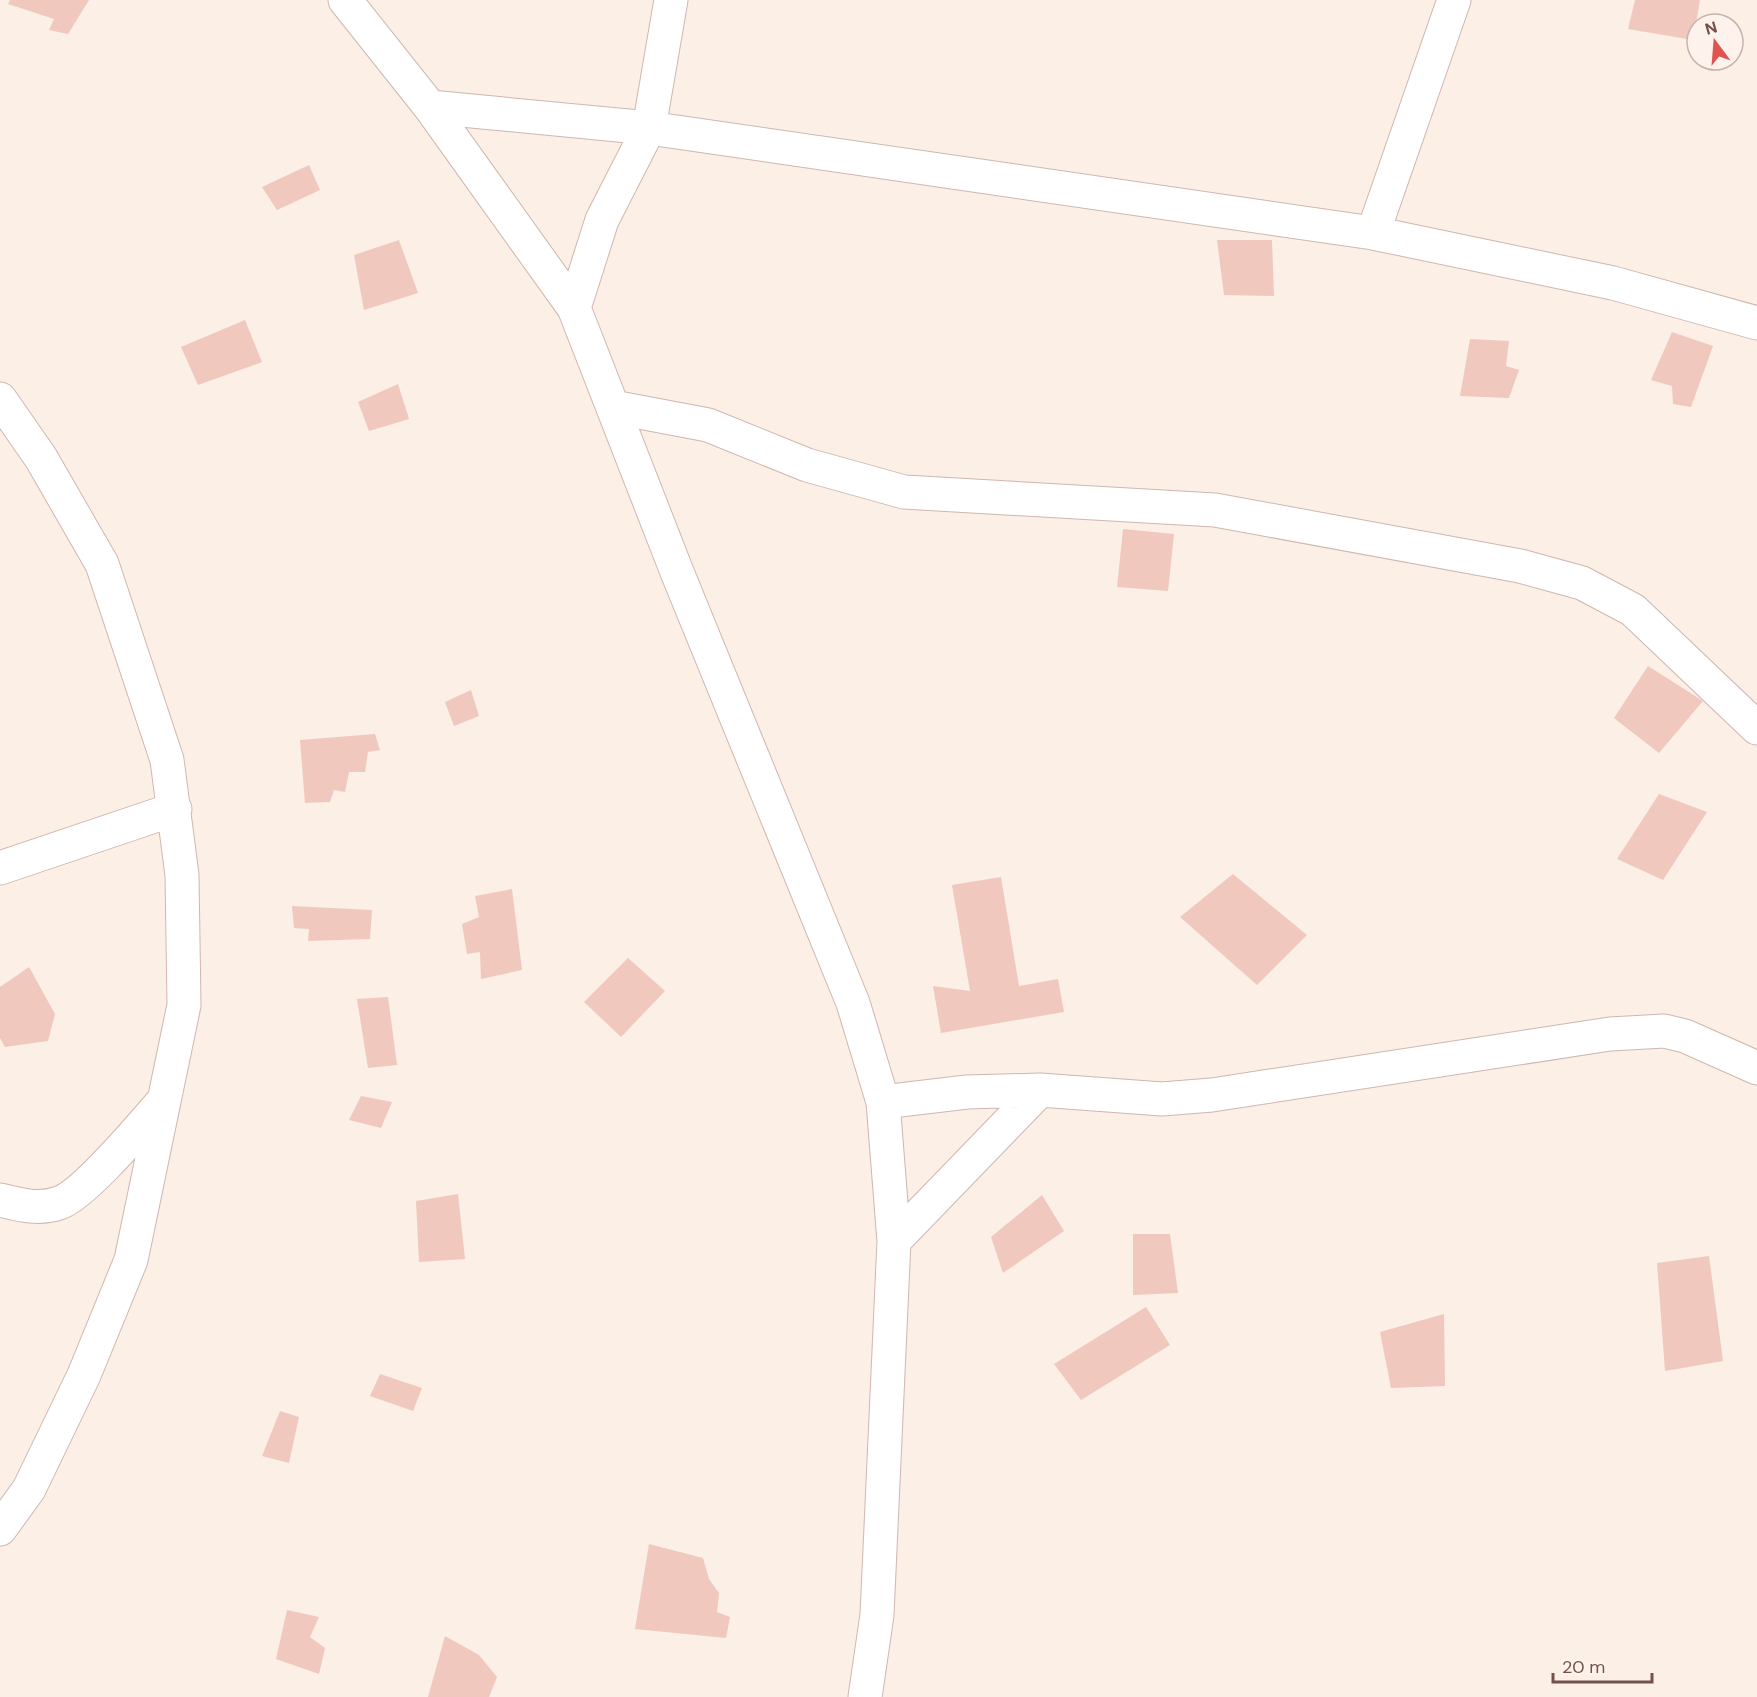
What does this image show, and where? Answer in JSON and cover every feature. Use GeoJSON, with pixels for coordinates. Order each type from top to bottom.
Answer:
{"type":"FeatureCollection","features":[{"type":"Feature","properties":{"kind":"street"},"geometry":{"type":"LineString","coordinates":[[345,0],[430,107],[574,308],[853,1003],[883,1102],[894,1241],[876,1614],[865,1697]]}},
{"type":"Feature","properties":{"kind":"street"},"geometry":{"type":"LineString","coordinates":[[574,308],[602,220],[649,128],[671,0]]}},
{"type":"Feature","properties":{"kind":"street"},"geometry":{"type":"LineString","coordinates":[[1373,234],[1454,0]]}},
{"type":"Feature","properties":{"kind":"street"},"geometry":{"type":"LineString","coordinates":[[430,107],[649,128],[1373,234],[1613,283],[1757,323]]}},
{"type":"Feature","properties":{"kind":"street"},"geometry":{"type":"LineString","coordinates":[[0,399],[41,458],[102,564],[168,760],[182,875],[184,1005],[130,1260],[84,1375],[29,1489],[0,1529]]}},
{"type":"Feature","properties":{"kind":"street"},"geometry":{"type":"LineString","coordinates":[[613,407],[708,425],[807,465],[904,492],[1215,510],[1520,566],[1572,580],[1633,610],[1757,728]]}},
{"type":"Feature","properties":{"kind":"street"},"geometry":{"type":"LineString","coordinates":[[0,868],[175,809]]}},
{"type":"Feature","properties":{"kind":"street"},"geometry":{"type":"LineString","coordinates":[[883,1102],[967,1092],[1041,1090],[1162,1099],[1212,1095],[1610,1034],[1664,1031],[1685,1036],[1757,1068]]}},
{"type":"Feature","properties":{"kind":"street"},"geometry":{"type":"LineString","coordinates":[[894,1241],[1041,1090]]}},
{"type":"Feature","properties":{"kind":"street"},"geometry":{"type":"LineString","coordinates":[[0,1200],[33,1207],[61,1203],[90,1180],[164,1100]]}},
{"type":"Feature","properties":{"kind":"building"},"geometry":{"type":"Polygon","coordinates":[[[10,0],[89,0],[68,34],[49,30],[54,19],[8,4],[10,0]]]}},
{"type":"Feature","properties":{"kind":"building"},"geometry":{"type":"Polygon","coordinates":[[[1635,0],[1700,0],[1698,12],[1685,12],[1685,39],[1628,29],[1635,0]]]}},
{"type":"Feature","properties":{"kind":"building"},"geometry":{"type":"Polygon","coordinates":[[[309,165],[320,190],[277,210],[262,187],[309,165]]]}},
{"type":"Feature","properties":{"kind":"building"},"geometry":{"type":"Polygon","coordinates":[[[399,240],[418,293],[364,310],[354,255],[399,240]]]}},
{"type":"Feature","properties":{"kind":"building"},"geometry":{"type":"Polygon","coordinates":[[[1217,240],[1272,240],[1274,296],[1224,295],[1217,240]]]}},
{"type":"Feature","properties":{"kind":"building"},"geometry":{"type":"Polygon","coordinates":[[[245,320],[262,362],[198,385],[181,347],[245,320]]]}},
{"type":"Feature","properties":{"kind":"building"},"geometry":{"type":"Polygon","coordinates":[[[1672,332],[1713,346],[1691,407],[1673,404],[1672,386],[1651,380],[1672,332]]]}},
{"type":"Feature","properties":{"kind":"building"},"geometry":{"type":"Polygon","coordinates":[[[1470,339],[1509,341],[1506,366],[1519,370],[1509,398],[1460,396],[1470,339]]]}},
{"type":"Feature","properties":{"kind":"building"},"geometry":{"type":"Polygon","coordinates":[[[398,384],[409,419],[369,431],[358,402],[398,384]]]}},
{"type":"Feature","properties":{"kind":"building"},"geometry":{"type":"Polygon","coordinates":[[[1123,529],[1174,534],[1168,591],[1117,587],[1123,529]]]}},
{"type":"Feature","properties":{"kind":"building"},"geometry":{"type":"Polygon","coordinates":[[[1648,666],[1703,701],[1659,753],[1614,718],[1648,666]]]}},
{"type":"Feature","properties":{"kind":"building"},"geometry":{"type":"Polygon","coordinates":[[[471,690],[479,716],[454,726],[445,702],[471,690]]]}},
{"type":"Feature","properties":{"kind":"building"},"geometry":{"type":"Polygon","coordinates":[[[375,734],[380,750],[368,752],[365,772],[349,772],[345,792],[334,790],[330,802],[305,803],[300,740],[375,734]]]}},
{"type":"Feature","properties":{"kind":"building"},"geometry":{"type":"Polygon","coordinates":[[[1659,794],[1707,812],[1663,880],[1617,859],[1659,794]]]}},
{"type":"Feature","properties":{"kind":"building"},"geometry":{"type":"Polygon","coordinates":[[[1233,874],[1307,935],[1257,985],[1180,917],[1233,874]]]}},
{"type":"Feature","properties":{"kind":"building"},"geometry":{"type":"Polygon","coordinates":[[[1001,877],[1019,986],[1058,979],[1064,1012],[941,1033],[933,986],[970,991],[952,885],[1001,877]]]}},
{"type":"Feature","properties":{"kind":"building"},"geometry":{"type":"Polygon","coordinates":[[[512,889],[522,970],[481,979],[480,952],[467,954],[462,924],[479,917],[475,896],[512,889]]]}},
{"type":"Feature","properties":{"kind":"building"},"geometry":{"type":"Polygon","coordinates":[[[292,906],[372,910],[370,939],[308,941],[309,929],[294,928],[292,906]]]}},
{"type":"Feature","properties":{"kind":"building"},"geometry":{"type":"Polygon","coordinates":[[[628,958],[665,991],[621,1037],[584,1002],[628,958]]]}},
{"type":"Feature","properties":{"kind":"building"},"geometry":{"type":"Polygon","coordinates":[[[29,967],[55,1014],[48,1041],[5,1047],[0,1038],[0,987],[29,967]]]}},
{"type":"Feature","properties":{"kind":"building"},"geometry":{"type":"Polygon","coordinates":[[[388,997],[397,1065],[368,1068],[357,999],[388,997]]]}},
{"type":"Feature","properties":{"kind":"building"},"geometry":{"type":"Polygon","coordinates":[[[361,1096],[392,1102],[381,1128],[349,1120],[361,1096]]]}},
{"type":"Feature","properties":{"kind":"building"},"geometry":{"type":"Polygon","coordinates":[[[458,1194],[465,1259],[419,1262],[416,1201],[458,1194]]]}},
{"type":"Feature","properties":{"kind":"building"},"geometry":{"type":"Polygon","coordinates":[[[1042,1195],[1064,1231],[1003,1273],[991,1237],[1042,1195]]]}},
{"type":"Feature","properties":{"kind":"building"},"geometry":{"type":"Polygon","coordinates":[[[1133,1234],[1170,1234],[1178,1293],[1133,1295],[1133,1234]]]}},
{"type":"Feature","properties":{"kind":"building"},"geometry":{"type":"Polygon","coordinates":[[[1709,1256],[1723,1361],[1665,1371],[1657,1263],[1709,1256]]]}},
{"type":"Feature","properties":{"kind":"building"},"geometry":{"type":"Polygon","coordinates":[[[1146,1307],[1170,1345],[1081,1400],[1054,1364],[1146,1307]]]}},
{"type":"Feature","properties":{"kind":"building"},"geometry":{"type":"Polygon","coordinates":[[[1444,1314],[1445,1386],[1391,1388],[1380,1332],[1444,1314]]]}},
{"type":"Feature","properties":{"kind":"building"},"geometry":{"type":"Polygon","coordinates":[[[380,1374],[422,1388],[413,1411],[370,1396],[380,1374]]]}},
{"type":"Feature","properties":{"kind":"building"},"geometry":{"type":"Polygon","coordinates":[[[280,1411],[299,1417],[289,1463],[262,1456],[280,1411]]]}},
{"type":"Feature","properties":{"kind":"building"},"geometry":{"type":"Polygon","coordinates":[[[649,1544],[703,1558],[709,1579],[719,1593],[717,1612],[730,1617],[726,1638],[635,1629],[649,1544]]]}},
{"type":"Feature","properties":{"kind":"building"},"geometry":{"type":"Polygon","coordinates":[[[287,1610],[319,1617],[310,1637],[325,1648],[319,1674],[276,1659],[287,1610]]]}},
{"type":"Feature","properties":{"kind":"building"},"geometry":{"type":"Polygon","coordinates":[[[445,1636],[479,1655],[497,1677],[489,1697],[428,1697],[445,1636]]]}}]}
